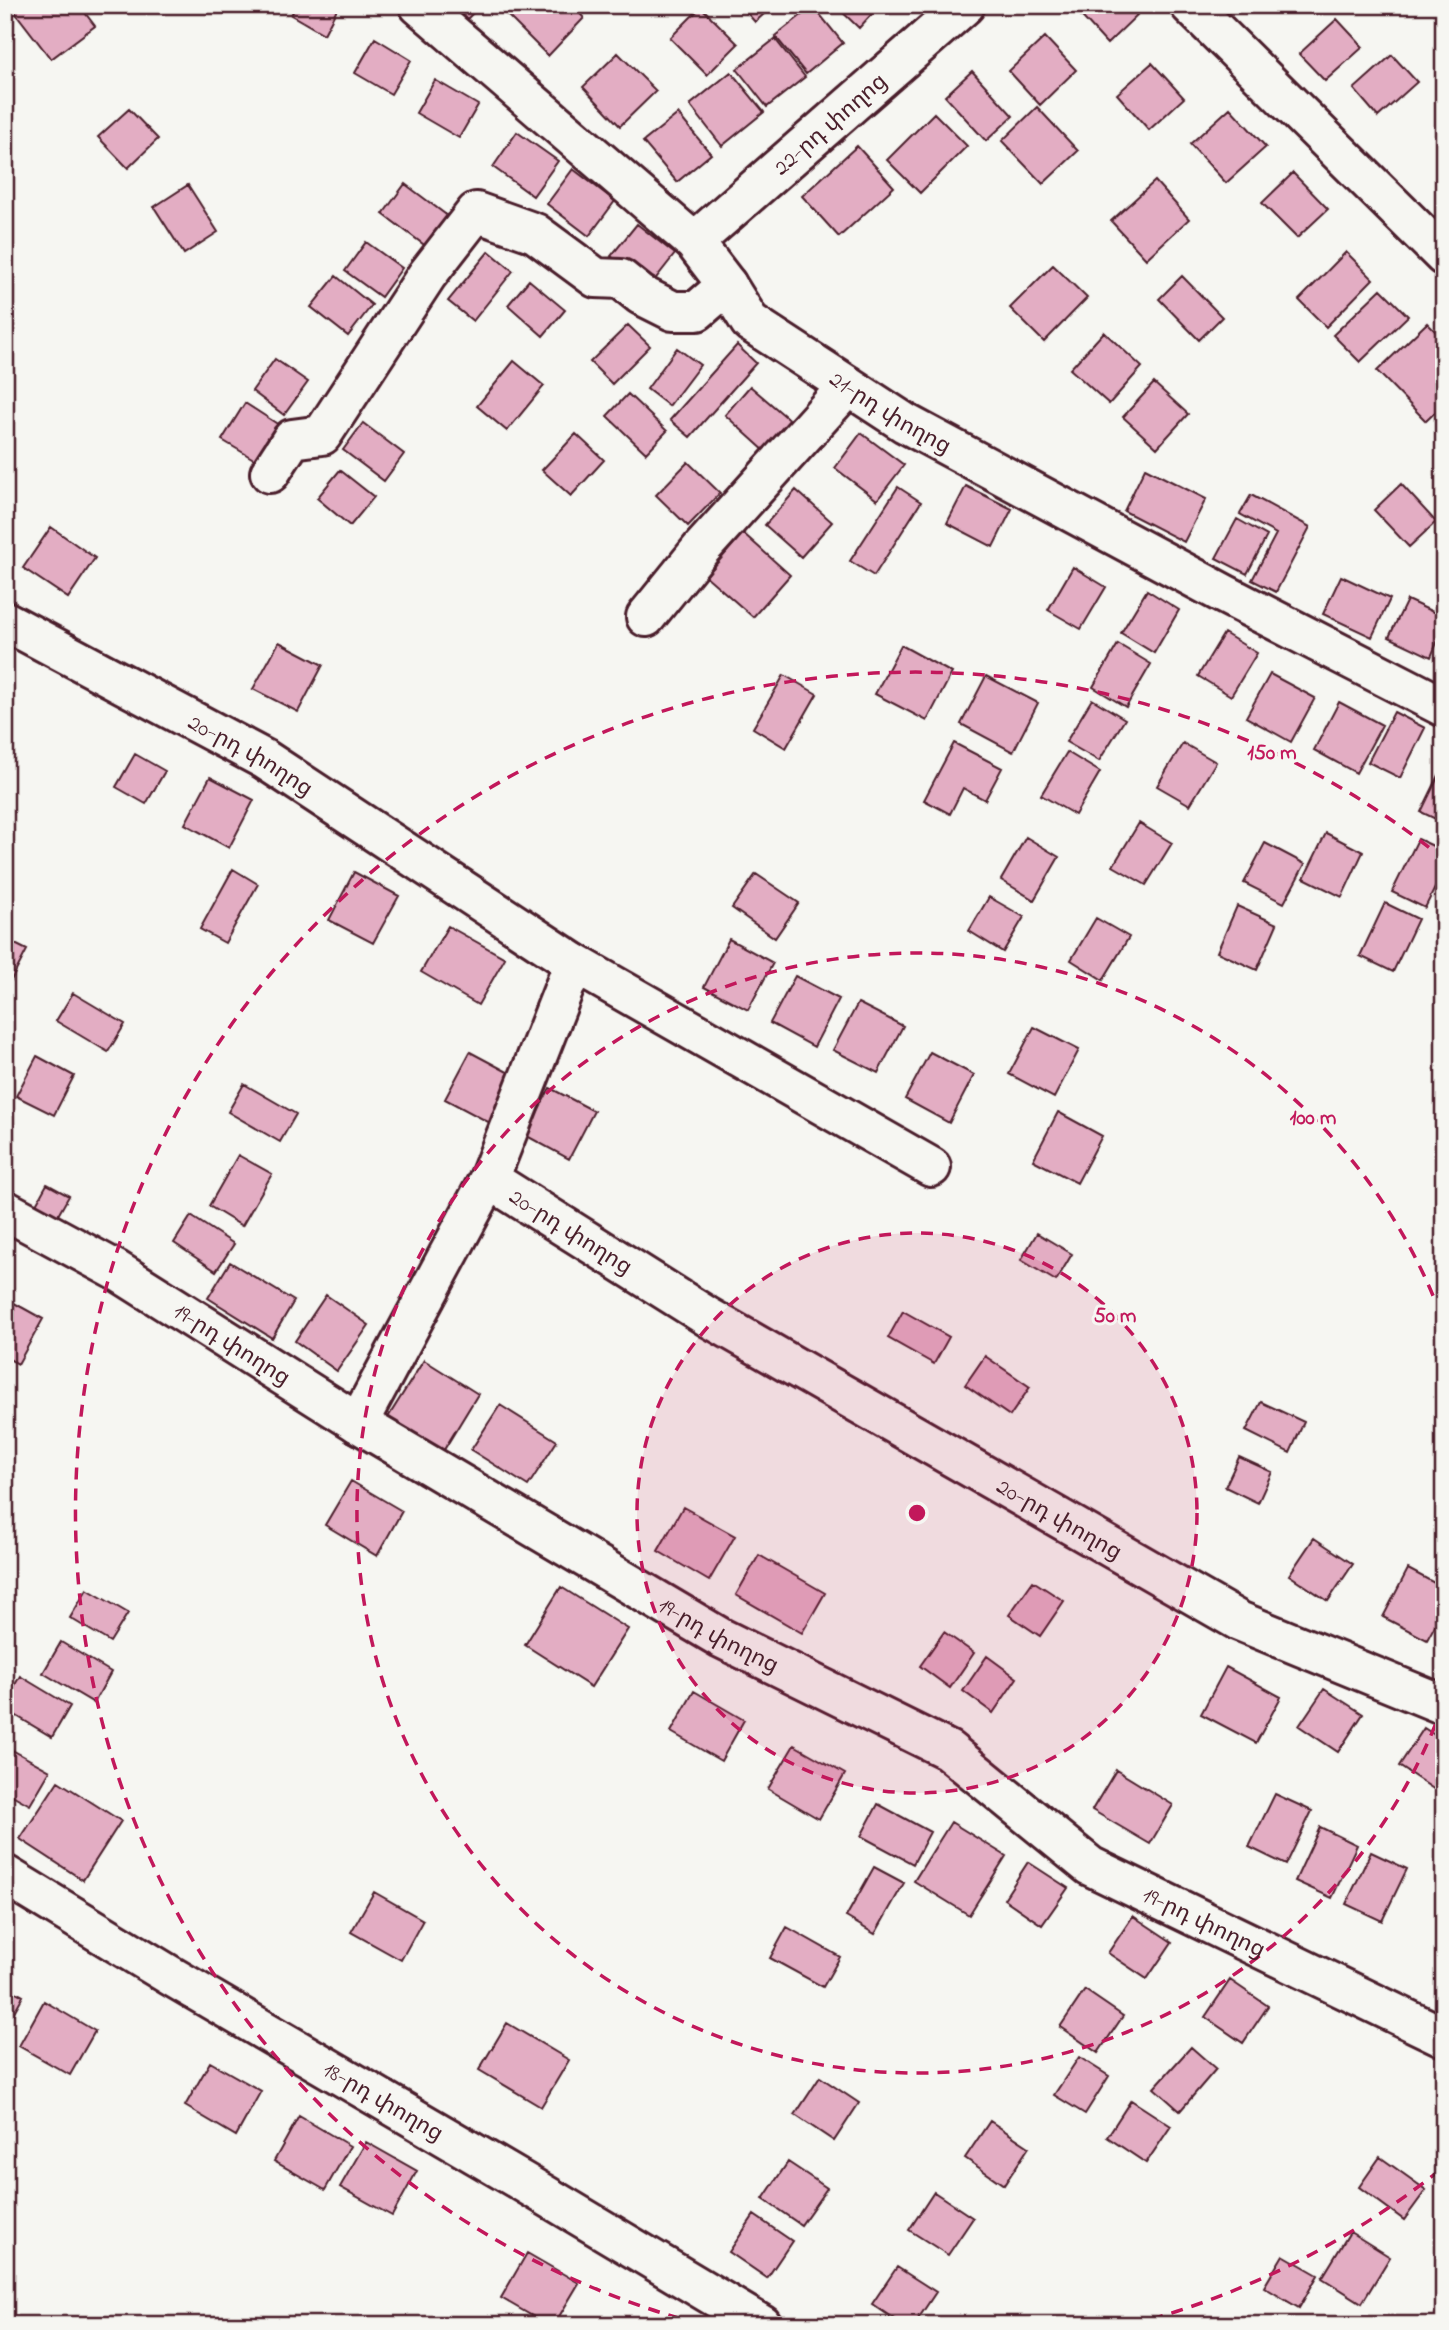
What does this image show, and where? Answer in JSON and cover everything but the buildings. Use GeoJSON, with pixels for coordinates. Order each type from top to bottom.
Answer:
{"type":"FeatureCollection","features":[{"type":"Feature","properties":{"kind":"street","name":"21-րդ փողոց"},"geometry":{"type":"LineString","coordinates":[[419,5],[694,242],[727,285],[750,322],[905,423],[1224,594],[1444,707]]}},
{"type":"Feature","properties":{"kind":"street","name":"22-րդ փողոց"},"geometry":{"type":"LineString","coordinates":[[694,242],[965,5]]}},
{"type":"Feature","properties":{"kind":"street"},"geometry":{"type":"LineString","coordinates":[[1190,5],[1444,256]]}},
{"type":"Feature","properties":{"kind":"street"},"geometry":{"type":"LineString","coordinates":[[270,472],[292,439],[322,435],[427,275],[476,212],[535,233],[596,278],[621,279],[641,295],[673,311],[697,311],[727,285]]}},
{"type":"Feature","properties":{"kind":"street"},"geometry":{"type":"LineString","coordinates":[[646,617],[701,550],[848,386]]}},
{"type":"Feature","properties":{"kind":"street","name":"20-րդ փողոց"},"geometry":{"type":"LineString","coordinates":[[5,621],[264,759],[574,963],[489,1179],[708,1317],[1239,1620],[1444,1705]]}},
{"type":"Feature","properties":{"kind":"street"},"geometry":{"type":"LineString","coordinates":[[574,963],[931,1167]]}},
{"type":"Feature","properties":{"kind":"street"},"geometry":{"type":"LineString","coordinates":[[358,1423],[489,1179]]}},
{"type":"Feature","properties":{"kind":"street","name":"19-րդ փողոց"},"geometry":{"type":"LineString","coordinates":[[5,1210],[116,1270],[358,1423],[721,1638],[947,1750],[1090,1866],[1444,2037]]}},
{"type":"Feature","properties":{"kind":"street","name":"18-րդ փողոց"},"geometry":{"type":"LineString","coordinates":[[5,1875],[762,2325]]}}]}
